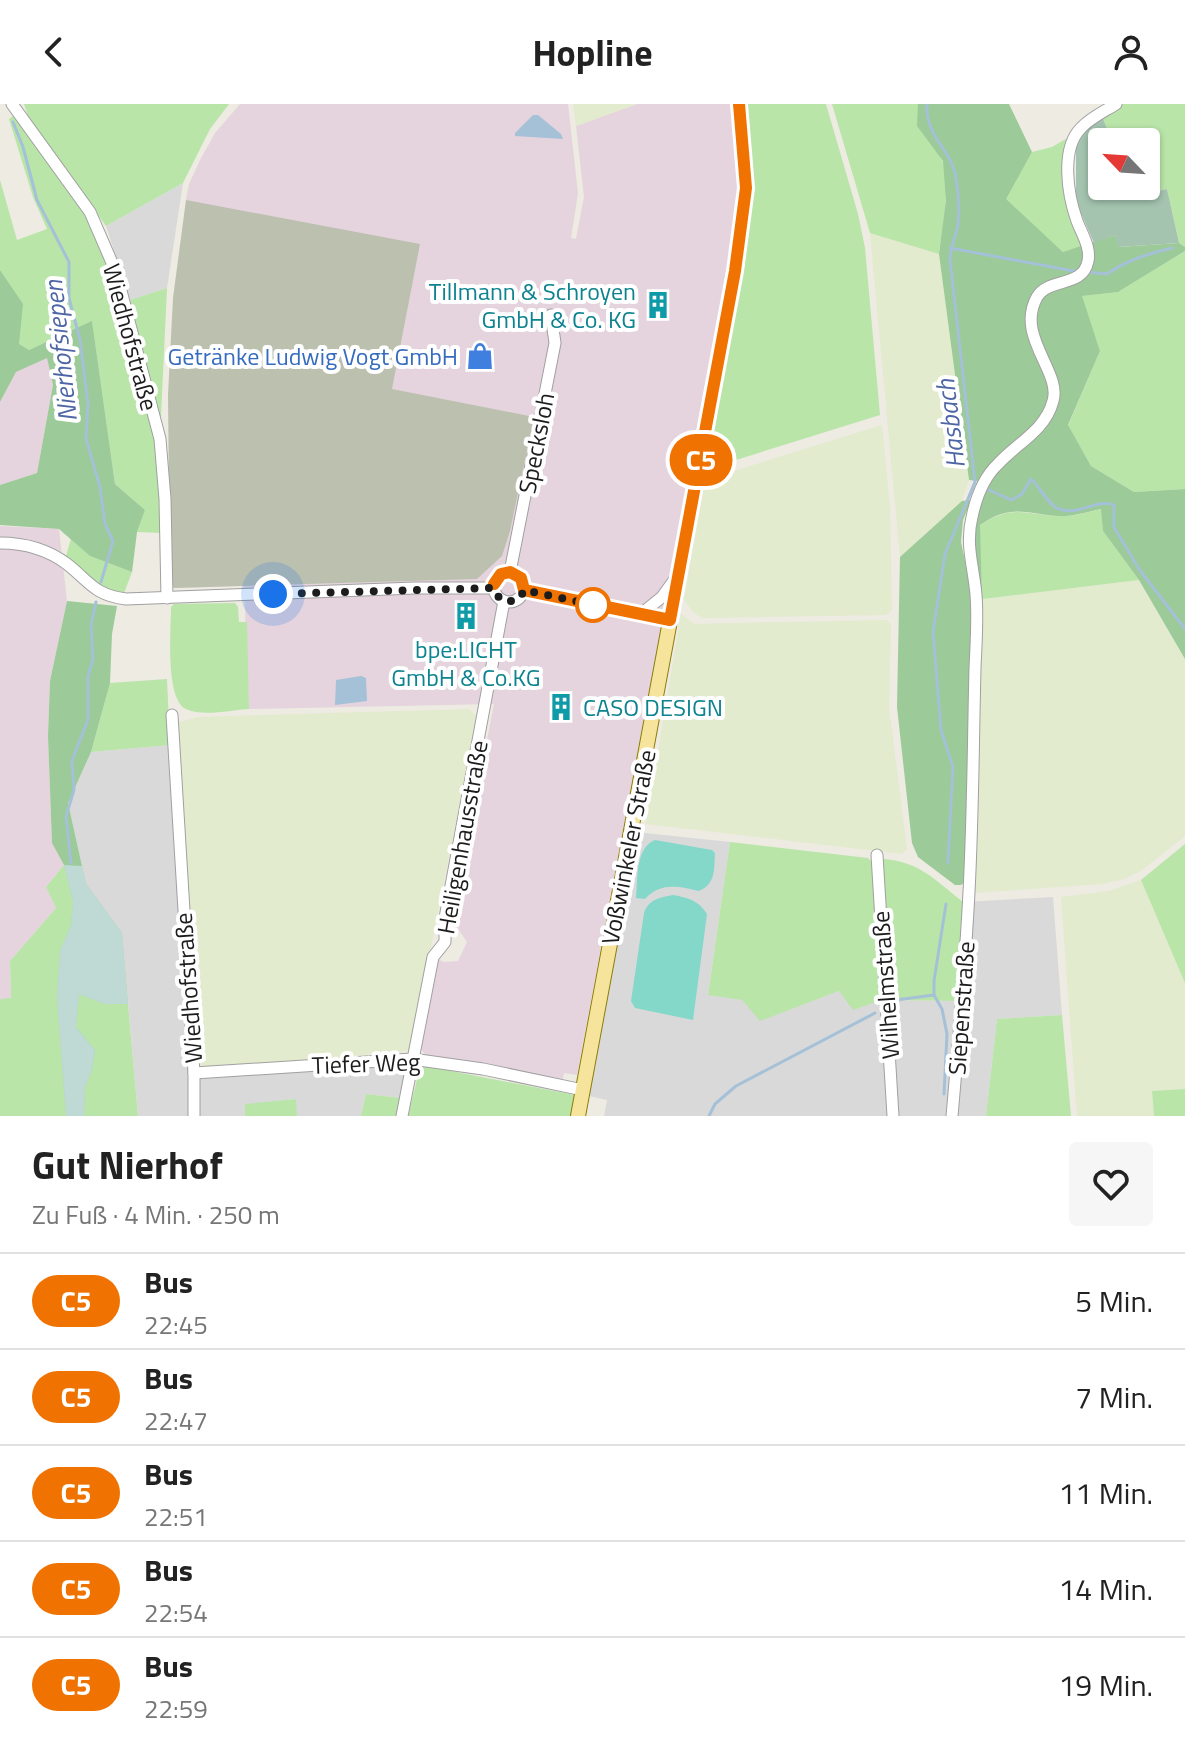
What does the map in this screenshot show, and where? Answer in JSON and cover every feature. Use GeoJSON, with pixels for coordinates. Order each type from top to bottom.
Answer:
{"type":"FeatureCollection","features":[{"type":"Feature","properties":{"kind":"main road","name":"Voßwinkeler Straße"},"geometry":{"type":"LineString","coordinates":[[578,1116],[735,271],[746,188],[739,104]]}},
{"type":"Feature","properties":{"kind":"street","name":"Wiedhofstraße"},"geometry":{"type":"LineString","coordinates":[[12,104],[90,212],[116,272],[160,439],[167,598]]}},
{"type":"Feature","properties":{"kind":"street","name":"Siepenstraße"},"geometry":{"type":"LineString","coordinates":[[952,1116],[969,899],[977,606],[968,544],[971,521],[985,480],[999,462],[1041,424],[1052,405],[1055,390],[1034,338],[1034,304],[1043,290],[1076,278],[1087,268],[1088,247],[1070,195],[1072,146],[1083,125],[1116,104]]}},
{"type":"Feature","properties":{"kind":"street","name":"Specksloh"},"geometry":{"type":"LineString","coordinates":[[510,572],[555,343],[551,315]]}},
{"type":"Feature","properties":{"kind":"street"},"geometry":{"type":"LineString","coordinates":[[0,543],[31,546],[55,556],[91,588],[126,599],[493,588]]}},
{"type":"Feature","properties":{"kind":"street"},"geometry":{"type":"LineString","coordinates":[[641,614],[668,591],[679,571]]}},
{"type":"Feature","properties":{"kind":"street"},"geometry":{"type":"LineString","coordinates":[[510,572],[521,578],[524,590],[516,600],[504,601],[493,588],[498,576],[510,572]]}},
{"type":"Feature","properties":{"kind":"street"},"geometry":{"type":"LineString","coordinates":[[524,590],[670,620]]}},
{"type":"Feature","properties":{"kind":"street","name":"Heiligenhausstraße"},"geometry":{"type":"LineString","coordinates":[[402,1116],[433,957],[445,942],[445,918],[504,601]]}},
{"type":"Feature","properties":{"kind":"street","name":"Wiedhofstraße"},"geometry":{"type":"LineString","coordinates":[[172,715],[194,1116]]}},
{"type":"Feature","properties":{"kind":"street","name":"Wilhelmstraße"},"geometry":{"type":"LineString","coordinates":[[877,855],[893,1116]]}},
{"type":"Feature","properties":{"kind":"street","name":"Tiefer Weg"},"geometry":{"type":"LineString","coordinates":[[194,1073],[412,1059],[483,1069],[583,1090]]}},
{"type":"Feature","properties":{"kind":"shaded area"},"geometry":{"type":"Polygon","coordinates":[[[240,104],[568,104],[578,193],[571,238],[576,239],[584,197],[576,126],[637,104],[730,104],[740,187],[718,325],[577,1075],[564,1073],[562,1082],[426,1056],[421,1049],[437,959],[458,961],[467,942],[452,920],[494,704],[249,709],[244,586],[174,588],[186,200],[189,184],[215,133],[240,104]]]}},
{"type":"Feature","properties":{"kind":"shaded area"},"geometry":{"type":"Polygon","coordinates":[[[573,104],[637,104],[576,126],[573,104]]]}},
{"type":"Feature","properties":{"kind":"shaded area"},"geometry":{"type":"Polygon","coordinates":[[[533,115],[538,115],[563,139],[515,136],[533,115]]]}},
{"type":"Feature","properties":{"kind":"shaded area"},"geometry":{"type":"Polygon","coordinates":[[[1102,116],[1107,128],[1088,128],[1088,200],[1160,200],[1160,191],[1167,189],[1179,243],[1118,247],[1115,235],[1094,243],[1076,202],[1076,148],[1085,128],[1102,116]]]}},
{"type":"Feature","properties":{"kind":"shaded area"},"geometry":{"type":"Polygon","coordinates":[[[183,183],[167,288],[130,300],[106,226],[183,183]]]}},
{"type":"Feature","properties":{"kind":"shaded area"},"geometry":{"type":"Polygon","coordinates":[[[186,200],[420,244],[392,389],[534,417],[502,556],[477,579],[174,588],[170,582],[168,395],[173,298],[186,200]]]}},
{"type":"Feature","properties":{"kind":"shaded area"},"geometry":{"type":"Polygon","coordinates":[[[870,233],[939,254],[969,480],[962,501],[900,557],[870,233]]]}},
{"type":"Feature","properties":{"kind":"shaded area"},"geometry":{"type":"Polygon","coordinates":[[[47,357],[53,385],[37,473],[0,485],[0,402],[16,372],[47,357]]]}},
{"type":"Feature","properties":{"kind":"shaded area"},"geometry":{"type":"Polygon","coordinates":[[[882,425],[890,508],[892,610],[886,615],[702,618],[694,613],[684,600],[705,480],[882,425]]]}},
{"type":"Feature","properties":{"kind":"shaded area"},"geometry":{"type":"Polygon","coordinates":[[[0,526],[59,529],[67,601],[50,681],[48,736],[52,842],[64,865],[46,887],[56,908],[10,961],[11,999],[0,999],[0,526]]]}},
{"type":"Feature","properties":{"kind":"shaded area"},"geometry":{"type":"Polygon","coordinates":[[[1139,580],[1185,659],[1185,836],[1141,871],[1124,879],[1102,884],[974,893],[982,599],[1139,580]]]}},
{"type":"Feature","properties":{"kind":"shaded area"},"geometry":{"type":"Polygon","coordinates":[[[681,614],[694,624],[886,620],[891,624],[889,707],[907,849],[902,854],[646,824],[681,614]]]}},
{"type":"Feature","properties":{"kind":"shaded area"},"geometry":{"type":"Polygon","coordinates":[[[366,678],[367,701],[335,705],[336,680],[366,678]]]}},
{"type":"Feature","properties":{"kind":"shaded area"},"geometry":{"type":"Polygon","coordinates":[[[469,709],[477,717],[410,1051],[205,1068],[198,1063],[177,723],[198,717],[469,709]]]}},
{"type":"Feature","properties":{"kind":"shaded area"},"geometry":{"type":"Polygon","coordinates":[[[168,745],[190,1078],[403,1064],[406,1068],[401,1098],[366,1094],[361,1116],[297,1116],[295,1099],[245,1105],[245,1116],[138,1116],[122,933],[86,884],[68,803],[91,752],[168,745]]]}},
{"type":"Feature","properties":{"kind":"shaded area"},"geometry":{"type":"Polygon","coordinates":[[[635,832],[730,842],[708,994],[742,1000],[760,1020],[839,991],[882,1000],[957,1001],[963,902],[1053,897],[1062,1015],[997,1019],[986,1116],[604,1116],[607,1100],[589,1096],[635,832]]]}},
{"type":"Feature","properties":{"kind":"shaded area"},"geometry":{"type":"Polygon","coordinates":[[[655,840],[712,850],[715,853],[714,870],[709,884],[699,891],[663,888],[645,899],[636,898],[641,857],[655,840]]]}},
{"type":"Feature","properties":{"kind":"shaded area"},"geometry":{"type":"Polygon","coordinates":[[[64,865],[82,866],[86,884],[122,933],[128,1004],[104,1004],[79,994],[76,1027],[95,1050],[85,1087],[84,1116],[66,1116],[57,998],[60,951],[71,925],[73,901],[64,865]]]}},
{"type":"Feature","properties":{"kind":"shaded area"},"geometry":{"type":"Polygon","coordinates":[[[1141,880],[1185,983],[1185,1089],[1152,1091],[1154,1116],[1077,1116],[1061,897],[1109,891],[1141,880]]]}},
{"type":"Feature","properties":{"kind":"shaded area"},"geometry":{"type":"Polygon","coordinates":[[[673,895],[693,900],[707,914],[693,1020],[635,1008],[631,1001],[644,913],[652,902],[673,895]]]}},
{"type":"Feature","properties":{"kind":"green space"},"geometry":{"type":"Polygon","coordinates":[[[24,104],[229,104],[210,129],[183,183],[106,226],[29,119],[24,104]]]}},
{"type":"Feature","properties":{"kind":"green space"},"geometry":{"type":"Polygon","coordinates":[[[745,104],[826,104],[865,248],[880,415],[707,469],[754,186],[745,104]]]}},
{"type":"Feature","properties":{"kind":"green space"},"geometry":{"type":"Polygon","coordinates":[[[832,104],[918,104],[922,131],[937,151],[945,169],[945,206],[939,254],[870,233],[832,104]]]}},
{"type":"Feature","properties":{"kind":"green space"},"geometry":{"type":"Polygon","coordinates":[[[918,104],[1009,104],[1032,152],[1006,199],[1063,252],[1115,235],[1119,247],[1179,243],[1185,247],[1185,251],[1118,292],[1082,296],[1100,351],[1068,425],[1091,466],[1134,492],[1185,489],[1185,659],[1139,580],[1103,531],[1101,509],[1063,516],[1009,512],[980,525],[982,599],[971,541],[986,482],[969,480],[939,254],[946,200],[943,161],[917,126],[918,104]]]}},
{"type":"Feature","properties":{"kind":"green space"},"geometry":{"type":"Polygon","coordinates":[[[1121,104],[1185,104],[1185,247],[1179,243],[1167,189],[1160,191],[1160,128],[1107,128],[1102,116],[1121,104]]]}},
{"type":"Feature","properties":{"kind":"green space"},"geometry":{"type":"Polygon","coordinates":[[[13,116],[22,123],[97,230],[105,251],[158,447],[163,533],[137,532],[145,510],[115,484],[92,322],[29,350],[18,344],[22,304],[0,270],[0,180],[17,240],[47,229],[33,197],[9,119],[13,116]]]}},
{"type":"Feature","properties":{"kind":"green space"},"geometry":{"type":"Polygon","coordinates":[[[1071,136],[1065,156],[1085,246],[1063,252],[1005,199],[1032,152],[1052,147],[1071,136]]]}},
{"type":"Feature","properties":{"kind":"green space"},"geometry":{"type":"Polygon","coordinates":[[[1185,251],[1185,489],[1134,492],[1091,466],[1068,426],[1100,351],[1081,296],[1118,292],[1185,251]]]}},
{"type":"Feature","properties":{"kind":"green space"},"geometry":{"type":"Polygon","coordinates":[[[0,270],[23,304],[19,344],[29,350],[92,321],[115,484],[145,510],[137,532],[132,572],[90,556],[59,529],[0,525],[0,485],[37,473],[53,385],[47,358],[16,372],[0,402],[0,270]]]}},
{"type":"Feature","properties":{"kind":"green space"},"geometry":{"type":"Polygon","coordinates":[[[167,288],[161,416],[159,416],[130,300],[167,288]]]}},
{"type":"Feature","properties":{"kind":"green space"},"geometry":{"type":"Polygon","coordinates":[[[971,500],[963,520],[961,542],[973,600],[966,881],[955,885],[918,857],[912,843],[897,707],[900,557],[962,501],[971,500]]]}},
{"type":"Feature","properties":{"kind":"green space"},"geometry":{"type":"Polygon","coordinates":[[[1102,509],[1103,531],[1139,580],[982,599],[979,526],[1009,513],[1063,516],[1102,509]]]}},
{"type":"Feature","properties":{"kind":"green space"},"geometry":{"type":"Polygon","coordinates":[[[71,539],[90,556],[132,572],[124,593],[97,583],[66,556],[71,539]]]}},
{"type":"Feature","properties":{"kind":"green space"},"geometry":{"type":"Polygon","coordinates":[[[67,601],[117,606],[112,634],[110,683],[91,752],[68,803],[86,884],[122,933],[128,1004],[104,1004],[79,994],[76,1027],[95,1050],[85,1087],[84,1116],[66,1116],[57,998],[60,951],[71,925],[73,901],[64,865],[52,843],[48,736],[50,681],[67,601]]]}},
{"type":"Feature","properties":{"kind":"green space"},"geometry":{"type":"Polygon","coordinates":[[[235,603],[239,622],[247,622],[249,709],[209,713],[186,709],[179,703],[172,678],[171,607],[174,604],[235,603]]]}},
{"type":"Feature","properties":{"kind":"green space"},"geometry":{"type":"Polygon","coordinates":[[[167,679],[170,745],[91,752],[110,683],[167,679]]]}},
{"type":"Feature","properties":{"kind":"green space"},"geometry":{"type":"Polygon","coordinates":[[[730,842],[868,858],[873,863],[882,1000],[853,1010],[839,991],[760,1021],[742,1000],[708,995],[730,842]]]}},
{"type":"Feature","properties":{"kind":"green space"},"geometry":{"type":"Polygon","coordinates":[[[1185,844],[1185,983],[1141,880],[1185,844]]]}},
{"type":"Feature","properties":{"kind":"green space"},"geometry":{"type":"Polygon","coordinates":[[[884,859],[917,868],[963,902],[957,1001],[888,1000],[881,866],[884,859]]]}},
{"type":"Feature","properties":{"kind":"green space"},"geometry":{"type":"Polygon","coordinates":[[[64,865],[73,900],[71,925],[60,951],[57,998],[66,1116],[0,1116],[0,999],[11,998],[10,961],[56,908],[46,887],[64,865]]]}},
{"type":"Feature","properties":{"kind":"green space"},"geometry":{"type":"Polygon","coordinates":[[[79,994],[104,1004],[128,1004],[138,1116],[84,1116],[85,1087],[92,1070],[76,1027],[79,994]]]}},
{"type":"Feature","properties":{"kind":"green space"},"geometry":{"type":"Polygon","coordinates":[[[1062,1015],[1071,1116],[986,1116],[997,1019],[1062,1015]]]}},
{"type":"Feature","properties":{"kind":"green space"},"geometry":{"type":"Polygon","coordinates":[[[420,1067],[575,1095],[571,1116],[408,1116],[420,1067]]]}},
{"type":"Feature","properties":{"kind":"green space"},"geometry":{"type":"Polygon","coordinates":[[[1185,1089],[1185,1116],[1154,1116],[1152,1091],[1185,1089]]]}},
{"type":"Feature","properties":{"kind":"green space"},"geometry":{"type":"Polygon","coordinates":[[[366,1094],[401,1098],[398,1116],[361,1116],[366,1094]]]}},
{"type":"Feature","properties":{"kind":"green space"},"geometry":{"type":"Polygon","coordinates":[[[296,1099],[297,1116],[245,1116],[245,1104],[296,1099]]]}},
{"type":"Feature","properties":{"kind":"waterway","name":"Hasbach"},"geometry":{"type":"LineString","coordinates":[[927,104],[930,125],[952,164],[957,185],[958,224],[950,260],[975,482],[945,554],[933,632],[941,730],[953,767],[948,863]]}},
{"type":"Feature","properties":{"kind":"waterway","name":"Nierhofsiepen"},"geometry":{"type":"LineString","coordinates":[[13,122],[37,200],[69,262],[69,298],[80,340],[88,404],[86,439],[100,487],[105,524],[113,541],[101,582]]}},
{"type":"Feature","properties":{"kind":"waterway"},"geometry":{"type":"LineString","coordinates":[[950,248],[1079,272]]}},
{"type":"Feature","properties":{"kind":"waterway"},"geometry":{"type":"LineString","coordinates":[[1086,272],[1107,274],[1138,258],[1172,248]]}},
{"type":"Feature","properties":{"kind":"waterway","name":"Hasbach"},"geometry":{"type":"LineString","coordinates":[[985,488],[1011,500],[1022,494],[1031,479],[1057,508],[1072,511],[1100,504],[1114,505],[1114,527],[1139,569],[1185,629]]}},
{"type":"Feature","properties":{"kind":"waterway","name":"Nierhofsiepen"},"geometry":{"type":"LineString","coordinates":[[71,863],[66,816],[74,790],[72,760],[88,720],[88,677],[93,659],[91,625],[96,602]]}},
{"type":"Feature","properties":{"kind":"waterway"},"geometry":{"type":"LineString","coordinates":[[944,1094],[947,1034],[942,1009],[934,995],[934,981],[946,904]]}},
{"type":"Feature","properties":{"kind":"waterway"},"geometry":{"type":"LineString","coordinates":[[896,1000],[934,995]]}},
{"type":"Feature","properties":{"kind":"waterway"},"geometry":{"type":"LineString","coordinates":[[709,1116],[715,1104],[736,1086],[875,1013]]}},
{"type":"Feature","properties":{"kind":"bus line","name":"C5"},"geometry":{"type":"LineString","coordinates":[[494,584],[501,574],[510,572],[521,578],[524,590],[670,620],[735,271],[746,188],[739,104]]}},
{"type":"Feature","properties":{"kind":"place","name":"Tillmann & Schroyen GmbH & Co. KG"},"geometry":{"type":"Point","coordinates":[658,305]}},
{"type":"Feature","properties":{"kind":"place","name":"Getränke Ludwig Vogt GmbH"},"geometry":{"type":"Point","coordinates":[480,356]}},
{"type":"Feature","properties":{"kind":"place","name":"bpe:LICHT GmbH & Co.KG"},"geometry":{"type":"Point","coordinates":[466,616]}},
{"type":"Feature","properties":{"kind":"place","name":"CASO DESIGN"},"geometry":{"type":"Point","coordinates":[561,707]}},
{"type":"Feature","properties":{"kind":"route"},"geometry":{"type":"LineString","coordinates":[[273,594],[493,588],[500,599],[508,602],[520,598],[524,590],[593,605]]}}]}
